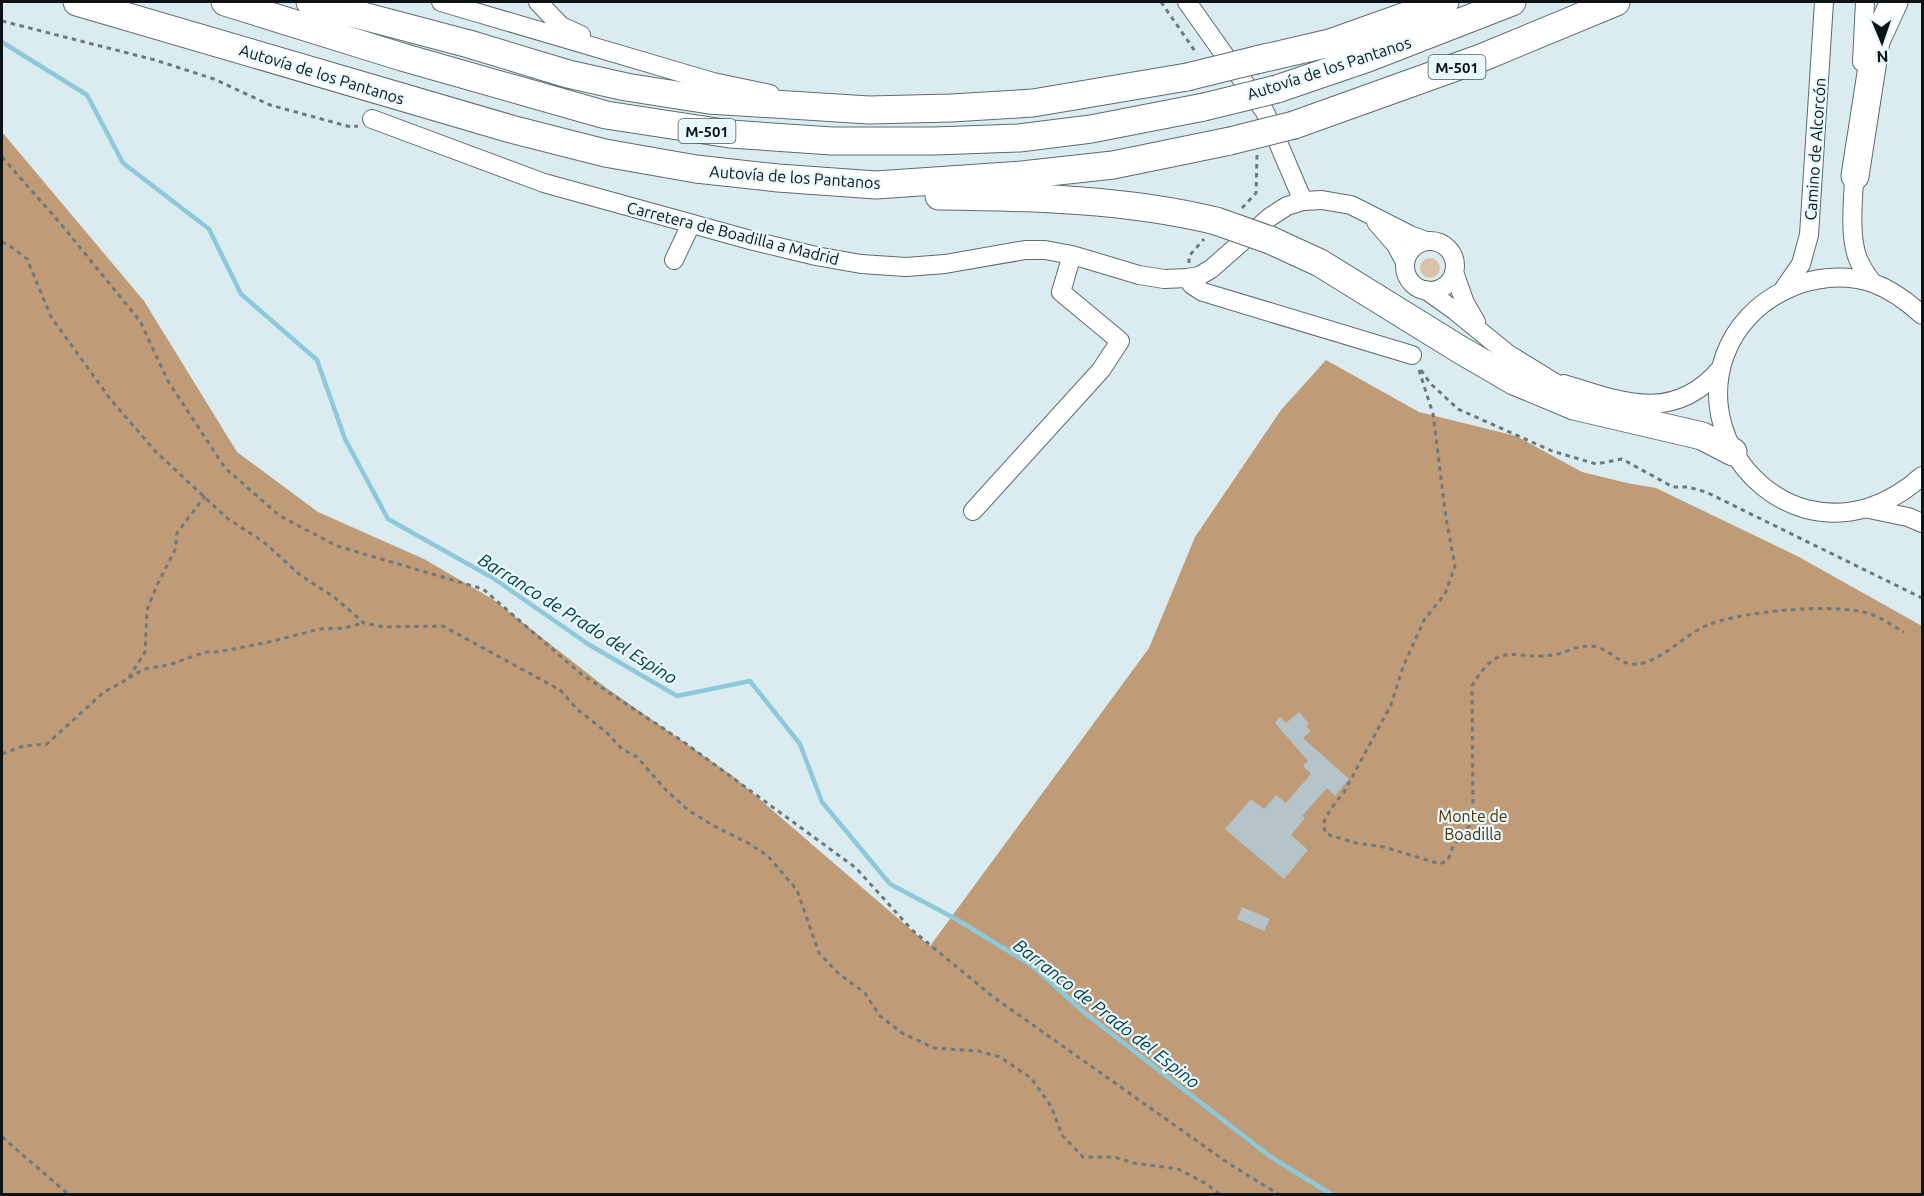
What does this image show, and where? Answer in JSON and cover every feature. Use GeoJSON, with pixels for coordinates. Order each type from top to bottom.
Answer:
{"type":"FeatureCollection","features":[{"type":"Feature","properties":{"kind":"highway","name":"Autovía de los Pantanos"},"geometry":{"type":"LineString","coordinates":[[77,2],[404,99],[605,153],[696,169],[876,185],[1022,175],[1113,165],[1230,141],[1294,125],[1481,58],[1616,2]]}},
{"type":"Feature","properties":{"kind":"highway","name":"Autovía de los Pantanos"},"geometry":{"type":"LineString","coordinates":[[225,2],[402,57],[606,115],[730,134],[832,141],[934,141],[1019,138],[1091,129],[1203,107],[1278,89],[1368,58],[1512,2]]}},
{"type":"Feature","properties":{"kind":"highway"},"geometry":{"type":"LineString","coordinates":[[310,2],[469,44],[568,74],[626,87],[709,100],[869,110],[1033,103],[1186,77],[1329,43],[1444,2]]}},
{"type":"Feature","properties":{"kind":"highway"},"geometry":{"type":"LineString","coordinates":[[1256,60],[1408,2]]}},
{"type":"Feature","properties":{"kind":"highway"},"geometry":{"type":"LineString","coordinates":[[1855,176],[1876,41],[1894,2]]}},
{"type":"Feature","properties":{"kind":"highway"},"geometry":{"type":"LineString","coordinates":[[876,185],[911,196],[991,197],[1125,205],[1164,210],[1216,221],[1270,240],[1320,263],[1459,350],[1514,381],[1575,406],[1682,430],[1711,440],[1733,452]]}},
{"type":"Feature","properties":{"kind":"street"},"geometry":{"type":"LineString","coordinates":[[441,2],[713,82],[786,97],[869,110]]}},
{"type":"Feature","properties":{"kind":"street"},"geometry":{"type":"LineString","coordinates":[[538,2],[561,26],[628,57]]}},
{"type":"Feature","properties":{"kind":"street"},"geometry":{"type":"LineString","coordinates":[[1187,2],[1265,112],[1303,201]]}},
{"type":"Feature","properties":{"kind":"street","name":"Camino de Alcorcón"},"geometry":{"type":"LineString","coordinates":[[1783,290],[1801,264],[1809,235],[1824,2]]}},
{"type":"Feature","properties":{"kind":"street"},"geometry":{"type":"LineString","coordinates":[[1865,2],[1853,233],[1857,257],[1873,283]]}},
{"type":"Feature","properties":{"kind":"street","name":"Carretera de Boadilla a Madrid"},"geometry":{"type":"LineString","coordinates":[[372,119],[544,183],[816,256],[861,264],[906,267],[945,264],[1025,250],[1045,250],[1072,255],[1140,275],[1164,279],[1187,278]]}},
{"type":"Feature","properties":{"kind":"street"},"geometry":{"type":"LineString","coordinates":[[1413,356],[1203,292],[1192,285],[1187,278],[1199,276],[1211,269],[1270,217],[1287,206],[1303,201],[1337,202],[1363,211],[1410,235],[1426,241],[1434,241],[1448,249],[1465,303],[1488,338]]}},
{"type":"Feature","properties":{"kind":"street"},"geometry":{"type":"LineString","coordinates":[[1363,211],[1384,230],[1396,245],[1405,262]]}},
{"type":"Feature","properties":{"kind":"street"},"geometry":{"type":"LineString","coordinates":[[674,260],[691,224]]}},
{"type":"Feature","properties":{"kind":"street"},"geometry":{"type":"LineString","coordinates":[[1426,241],[1414,246],[1405,262],[1405,269],[1414,285],[1447,304],[1488,338],[1543,376],[1583,399],[1682,430]]}},
{"type":"Feature","properties":{"kind":"street"},"geometry":{"type":"LineString","coordinates":[[973,511],[1101,370],[1120,341],[1060,292],[1072,255]]}},
{"type":"Feature","properties":{"kind":"street"},"geometry":{"type":"LineString","coordinates":[[1425,290],[1440,288],[1446,284],[1454,272]]}},
{"type":"Feature","properties":{"kind":"street"},"geometry":{"type":"LineString","coordinates":[[1923,315],[1904,299],[1873,283],[1856,279],[1832,278],[1807,282],[1783,290],[1762,304],[1744,321],[1731,342],[1721,368],[1719,387],[1719,414],[1733,452],[1753,479],[1772,494],[1794,506],[1843,513],[1868,509],[1907,490],[1923,476]]}},
{"type":"Feature","properties":{"kind":"street"},"geometry":{"type":"LineString","coordinates":[[1543,376],[1629,403],[1656,405],[1684,399],[1702,388],[1721,368]]}},
{"type":"Feature","properties":{"kind":"street"},"geometry":{"type":"LineString","coordinates":[[1868,509],[1908,517],[1923,523]]}},
{"type":"Feature","properties":{"kind":"path"},"geometry":{"type":"LineString","coordinates":[[2,21],[155,60],[214,79],[270,105],[351,128],[366,124],[372,119]]}},
{"type":"Feature","properties":{"kind":"path"},"geometry":{"type":"LineString","coordinates":[[2,157],[60,223],[140,321],[168,381],[225,468],[280,516],[337,546],[483,589],[581,674],[685,742],[856,867],[912,930],[992,996],[1228,1163],[1278,1194]]}},
{"type":"Feature","properties":{"kind":"path"},"geometry":{"type":"LineString","coordinates":[[2,242],[27,259],[51,317],[111,400],[156,453],[227,518],[265,543],[300,575],[334,597],[364,623]]}},
{"type":"Feature","properties":{"kind":"path"},"geometry":{"type":"LineString","coordinates":[[1904,632],[1868,613],[1824,609],[1761,613],[1709,625],[1642,663],[1622,662],[1598,647],[1573,648],[1558,654],[1505,654],[1494,659],[1480,671],[1472,686],[1473,814],[1470,825],[1453,846],[1448,860],[1440,864],[1384,846],[1356,843],[1326,834],[1323,825],[1330,810],[1344,792],[1391,705],[1403,667],[1424,620],[1445,594],[1455,566],[1432,414],[1419,367],[1430,383],[1458,409],[1552,451],[1596,464],[1622,459],[1673,487],[1688,487],[1707,492],[1923,598]]}},
{"type":"Feature","properties":{"kind":"path"},"geometry":{"type":"LineString","coordinates":[[128,679],[145,652],[147,610],[175,550],[177,533],[205,496]]}},
{"type":"Feature","properties":{"kind":"path"},"geometry":{"type":"LineString","coordinates":[[2,754],[23,746],[47,744],[105,692],[144,669],[169,665],[205,652],[218,652],[269,642],[320,629],[345,628],[364,623],[384,627],[443,626],[560,690],[577,709],[606,732],[622,749],[637,756],[664,789],[688,810],[768,856],[797,890],[819,953],[837,973],[865,993],[880,1016],[902,1033],[934,1048],[978,1051],[1000,1057],[1031,1078],[1051,1106],[1062,1135],[1083,1157],[1114,1157],[1134,1163],[1178,1169],[1207,1184],[1219,1194]]}},
{"type":"Feature","properties":{"kind":"path"},"geometry":{"type":"LineString","coordinates":[[2,1137],[68,1194]]}},
{"type":"Feature","properties":{"kind":"shaded area"},"geometry":{"type":"Polygon","coordinates":[[[1430,258],[1437,261],[1440,268],[1437,275],[1430,278],[1423,275],[1420,268],[1423,261],[1430,258]]]}},
{"type":"Feature","properties":{"kind":"green space","name":"Monte de Boadilla"},"geometry":{"type":"Polygon","coordinates":[[[2,132],[144,301],[237,452],[318,512],[424,559],[494,600],[605,687],[734,777],[930,946],[1149,648],[1195,537],[1281,410],[1326,360],[1419,412],[1516,436],[1582,472],[1656,488],[1799,557],[1922,626],[1922,1194],[2,1194],[2,132]]]}},
{"type":"Feature","properties":{"kind":"building"},"geometry":{"type":"Polygon","coordinates":[[[1299,712],[1309,724],[1306,726],[1311,731],[1303,738],[1349,779],[1335,796],[1327,788],[1302,816],[1305,818],[1291,835],[1308,850],[1284,879],[1225,829],[1251,799],[1264,809],[1276,795],[1286,803],[1311,774],[1303,766],[1308,761],[1275,723],[1280,717],[1286,723],[1299,712]]]}},
{"type":"Feature","properties":{"kind":"building"},"geometry":{"type":"Polygon","coordinates":[[[1242,907],[1270,919],[1264,931],[1237,919],[1242,907]]]}},
{"type":"Feature","properties":{"kind":"waterway","name":"Barranco de Prado del Espino"},"geometry":{"type":"LineString","coordinates":[[2,42],[87,95],[123,163],[209,229],[241,294],[317,360],[345,439],[388,519],[493,578],[588,644],[677,696],[750,681],[800,744],[822,802],[890,884],[956,919],[1033,966],[1085,1013],[1271,1157],[1331,1194]]}}]}
